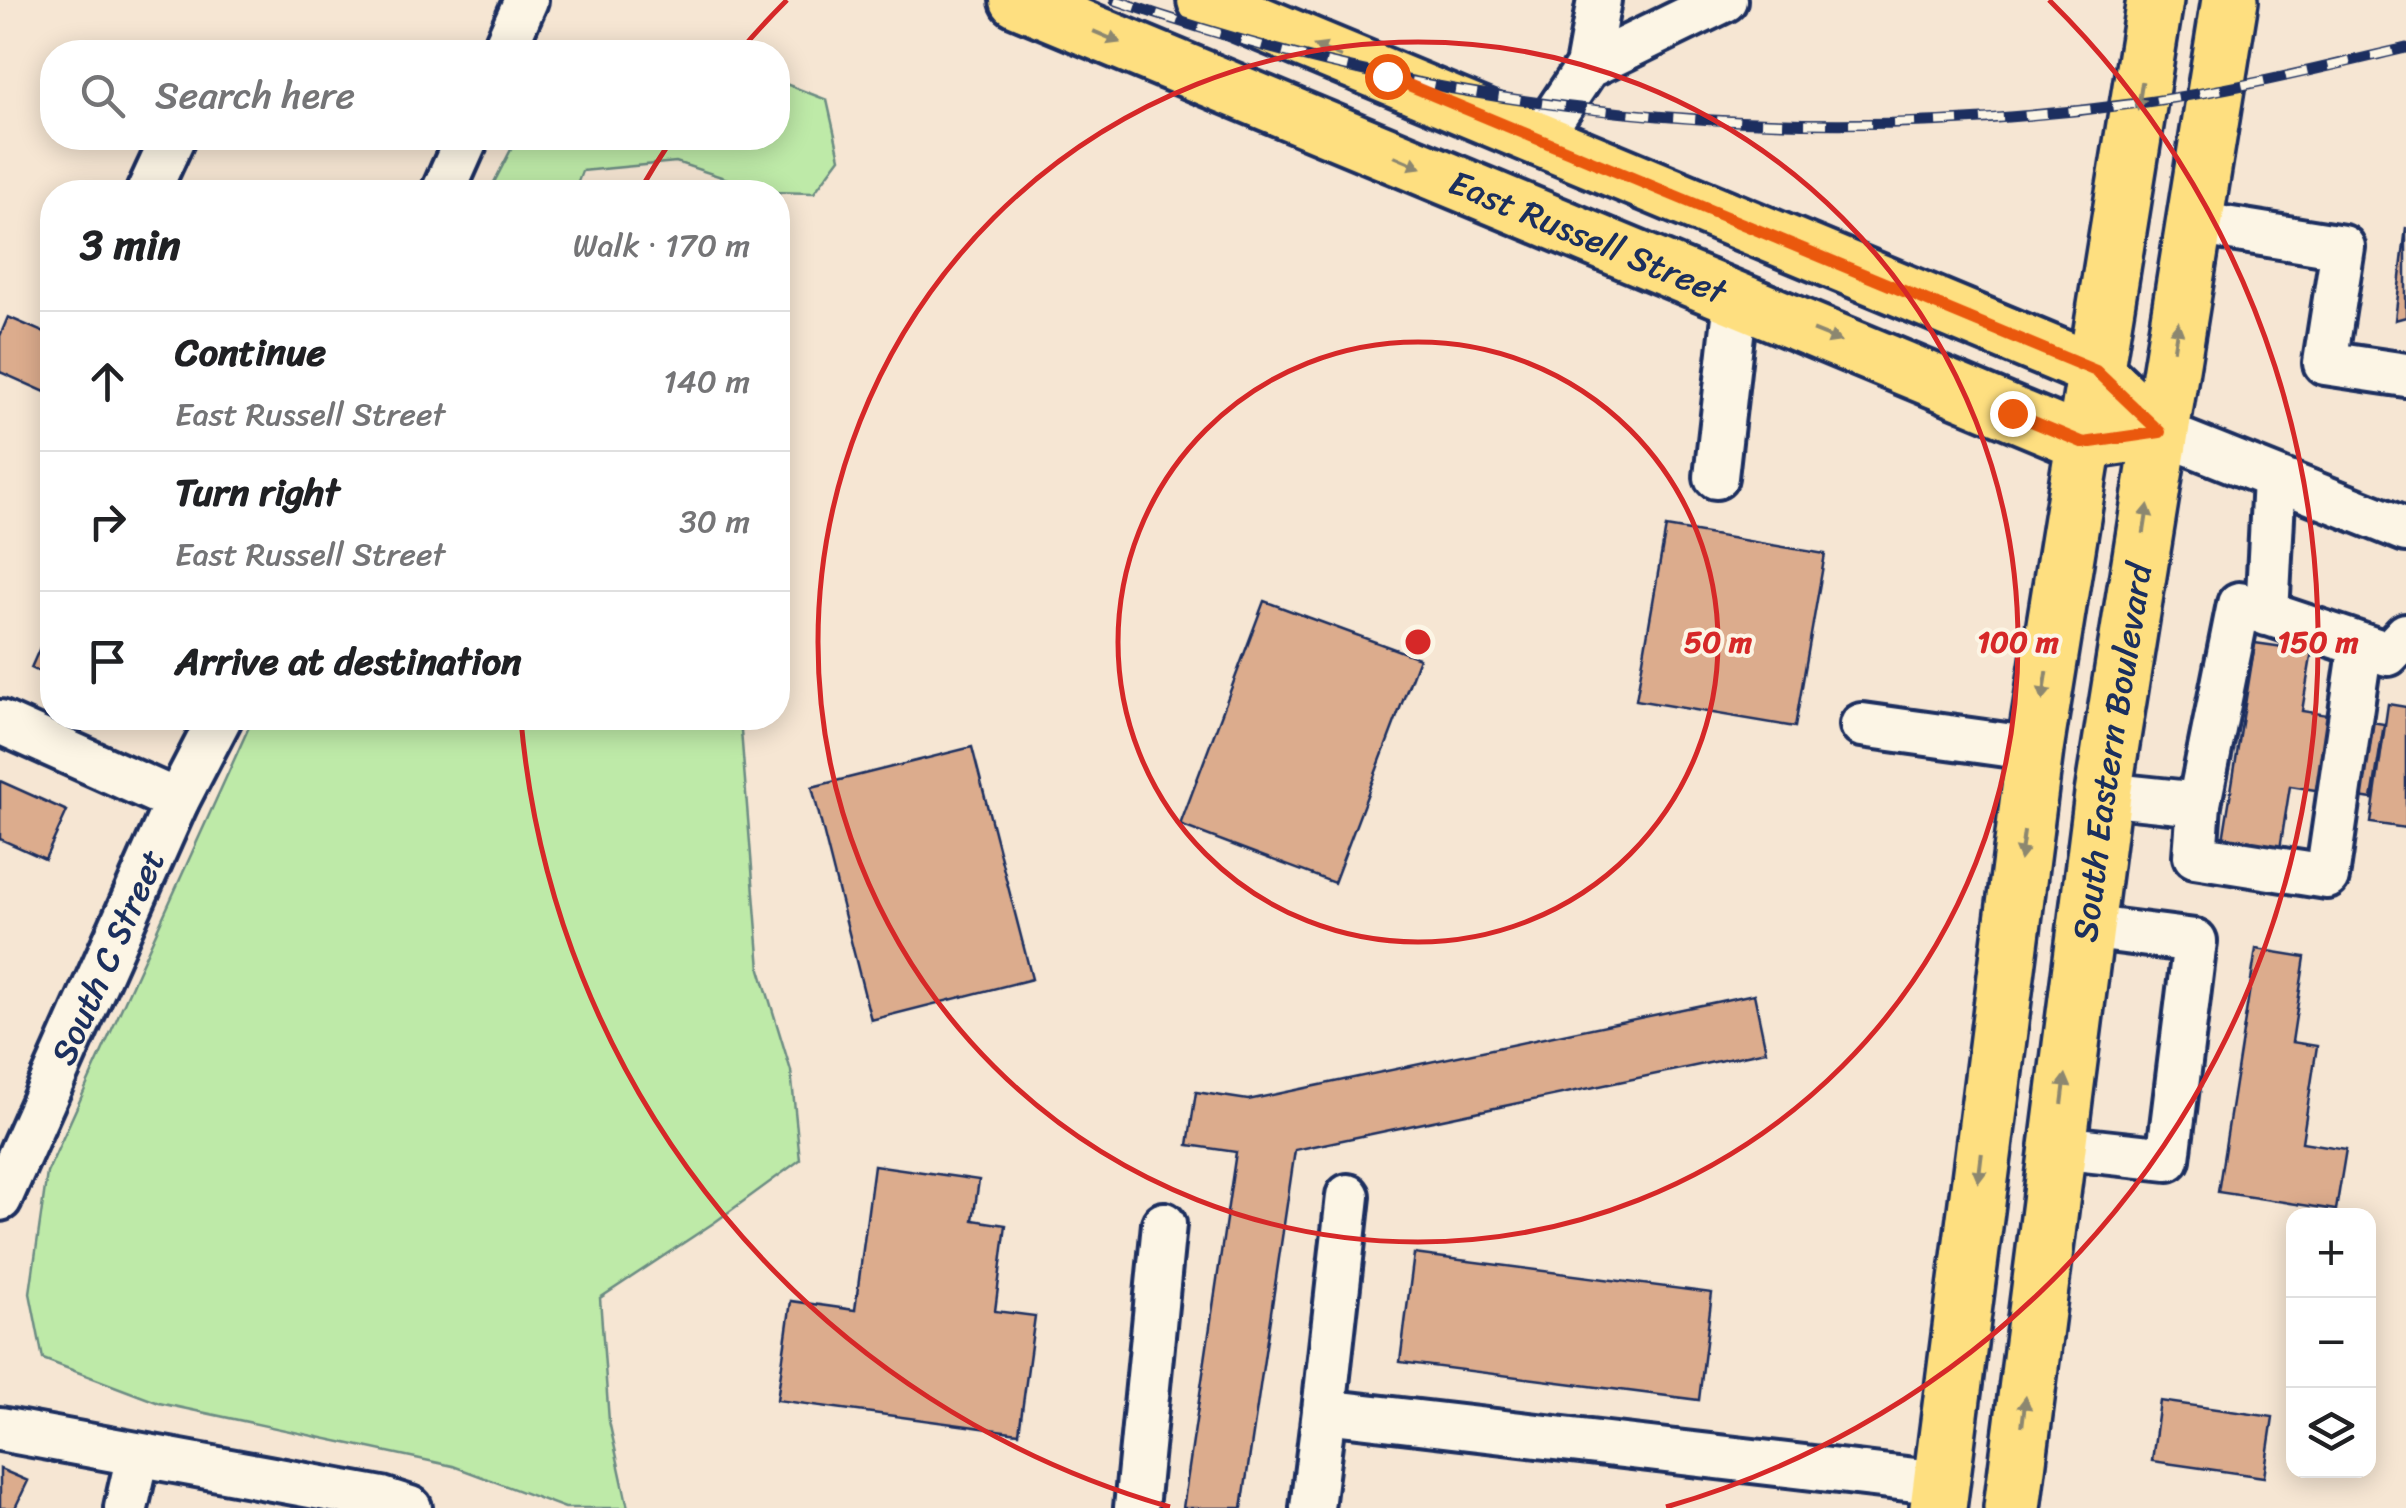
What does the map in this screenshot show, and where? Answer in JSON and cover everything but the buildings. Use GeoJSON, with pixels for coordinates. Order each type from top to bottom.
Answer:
{"type":"FeatureCollection","features":[{"type":"Feature","properties":{"kind":"highway","name":"South Eastern Boulevard"},"geometry":{"type":"LineString","coordinates":[[1940,1496],[2035,750],[2155,0]]}},
{"type":"Feature","properties":{"kind":"highway","name":"South Eastern Boulevard"},"geometry":{"type":"LineString","coordinates":[[2012,1508],[2103,794],[2230,0]]}},
{"type":"Feature","properties":{"kind":"main road","name":"East Russell Street"},"geometry":{"type":"LineString","coordinates":[[1018,0],[2084,443]]}},
{"type":"Feature","properties":{"kind":"main road","name":"East Russell Street"},"geometry":{"type":"LineString","coordinates":[[1204,0],[2096,371],[2160,432]]}},
{"type":"Feature","properties":{"kind":"main road"},"geometry":{"type":"LineString","coordinates":[[2084,443],[2160,432]]}},
{"type":"Feature","properties":{"kind":"street"},"geometry":{"type":"LineString","coordinates":[[508,40],[526,0]]}},
{"type":"Feature","properties":{"kind":"street"},"geometry":{"type":"LineString","coordinates":[[1539,139],[1587,67],[1599,0]]}},
{"type":"Feature","properties":{"kind":"street"},"geometry":{"type":"LineString","coordinates":[[1587,67],[1726,0]]}},
{"type":"Feature","properties":{"kind":"street"},"geometry":{"type":"LineString","coordinates":[[153,180],[167,150]]}},
{"type":"Feature","properties":{"kind":"street"},"geometry":{"type":"LineString","coordinates":[[448,180],[462,150]]}},
{"type":"Feature","properties":{"kind":"street"},"geometry":{"type":"LineString","coordinates":[[2194,223],[2343,246],[2325,363],[2406,375]]}},
{"type":"Feature","properties":{"kind":"street"},"geometry":{"type":"LineString","coordinates":[[1716,477],[1736,299]]}},
{"type":"Feature","properties":{"kind":"street","name":"East Russell Street"},"geometry":{"type":"LineString","coordinates":[[2160,432],[2406,530]]}},
{"type":"Feature","properties":{"kind":"street"},"geometry":{"type":"LineString","coordinates":[[2267,614],[2274,479]]}},
{"type":"Feature","properties":{"kind":"street"},"geometry":{"type":"LineString","coordinates":[[2361,646],[2328,876],[2196,856],[2199,804],[2239,604],[2388,654],[2406,635]]}},
{"type":"Feature","properties":{"kind":"street"},"geometry":{"type":"LineString","coordinates":[[0,722],[177,801]]}},
{"type":"Feature","properties":{"kind":"street"},"geometry":{"type":"LineString","coordinates":[[1862,726],[2035,750]]}},
{"type":"Feature","properties":{"kind":"street","name":"South C Street"},"geometry":{"type":"LineString","coordinates":[[0,1199],[177,801],[214,730]]}},
{"type":"Feature","properties":{"kind":"street"},"geometry":{"type":"LineString","coordinates":[[2103,794],[2199,804]]}},
{"type":"Feature","properties":{"kind":"street"},"geometry":{"type":"LineString","coordinates":[[2057,1147],[2168,1159],[2196,941],[2085,926]]}},
{"type":"Feature","properties":{"kind":"street"},"geometry":{"type":"LineString","coordinates":[[1312,1508],[1348,1196]]}},
{"type":"Feature","properties":{"kind":"street"},"geometry":{"type":"LineString","coordinates":[[1136,1508],[1164,1224]]}},
{"type":"Feature","properties":{"kind":"street"},"geometry":{"type":"LineString","coordinates":[[1324,1411],[1940,1496]]}},
{"type":"Feature","properties":{"kind":"street"},"geometry":{"type":"LineString","coordinates":[[0,1430],[391,1505]]}},
{"type":"Feature","properties":{"kind":"street"},"geometry":{"type":"LineString","coordinates":[[126,1508],[138,1455]]}},
{"type":"Feature","properties":{"kind":"green space"},"geometry":{"type":"Polygon","coordinates":[[[790,86],[827,100],[840,158],[814,193],[790,192],[790,180],[731,180],[676,162],[582,171],[579,180],[495,180],[511,150],[790,150],[790,86]]]}},
{"type":"Feature","properties":{"kind":"green space"},"geometry":{"type":"Polygon","coordinates":[[[248,730],[741,730],[760,969],[791,1071],[800,1160],[600,1298],[609,1421],[628,1508],[565,1508],[453,1466],[159,1403],[43,1359],[30,1293],[47,1173],[248,730]]]}},
{"type":"Feature","properties":{"kind":"railway"},"geometry":{"type":"LineString","coordinates":[[1115,0],[1240,39],[1366,71],[1493,96],[1621,113],[1749,122],[1879,123],[2009,117],[2139,103],[2240,86],[2406,48]]}},
{"type":"Feature","properties":{"kind":"route"},"geometry":{"type":"LineString","coordinates":[[1387,76],[2096,371],[2160,432],[2084,443],[2012,413]]}}]}
